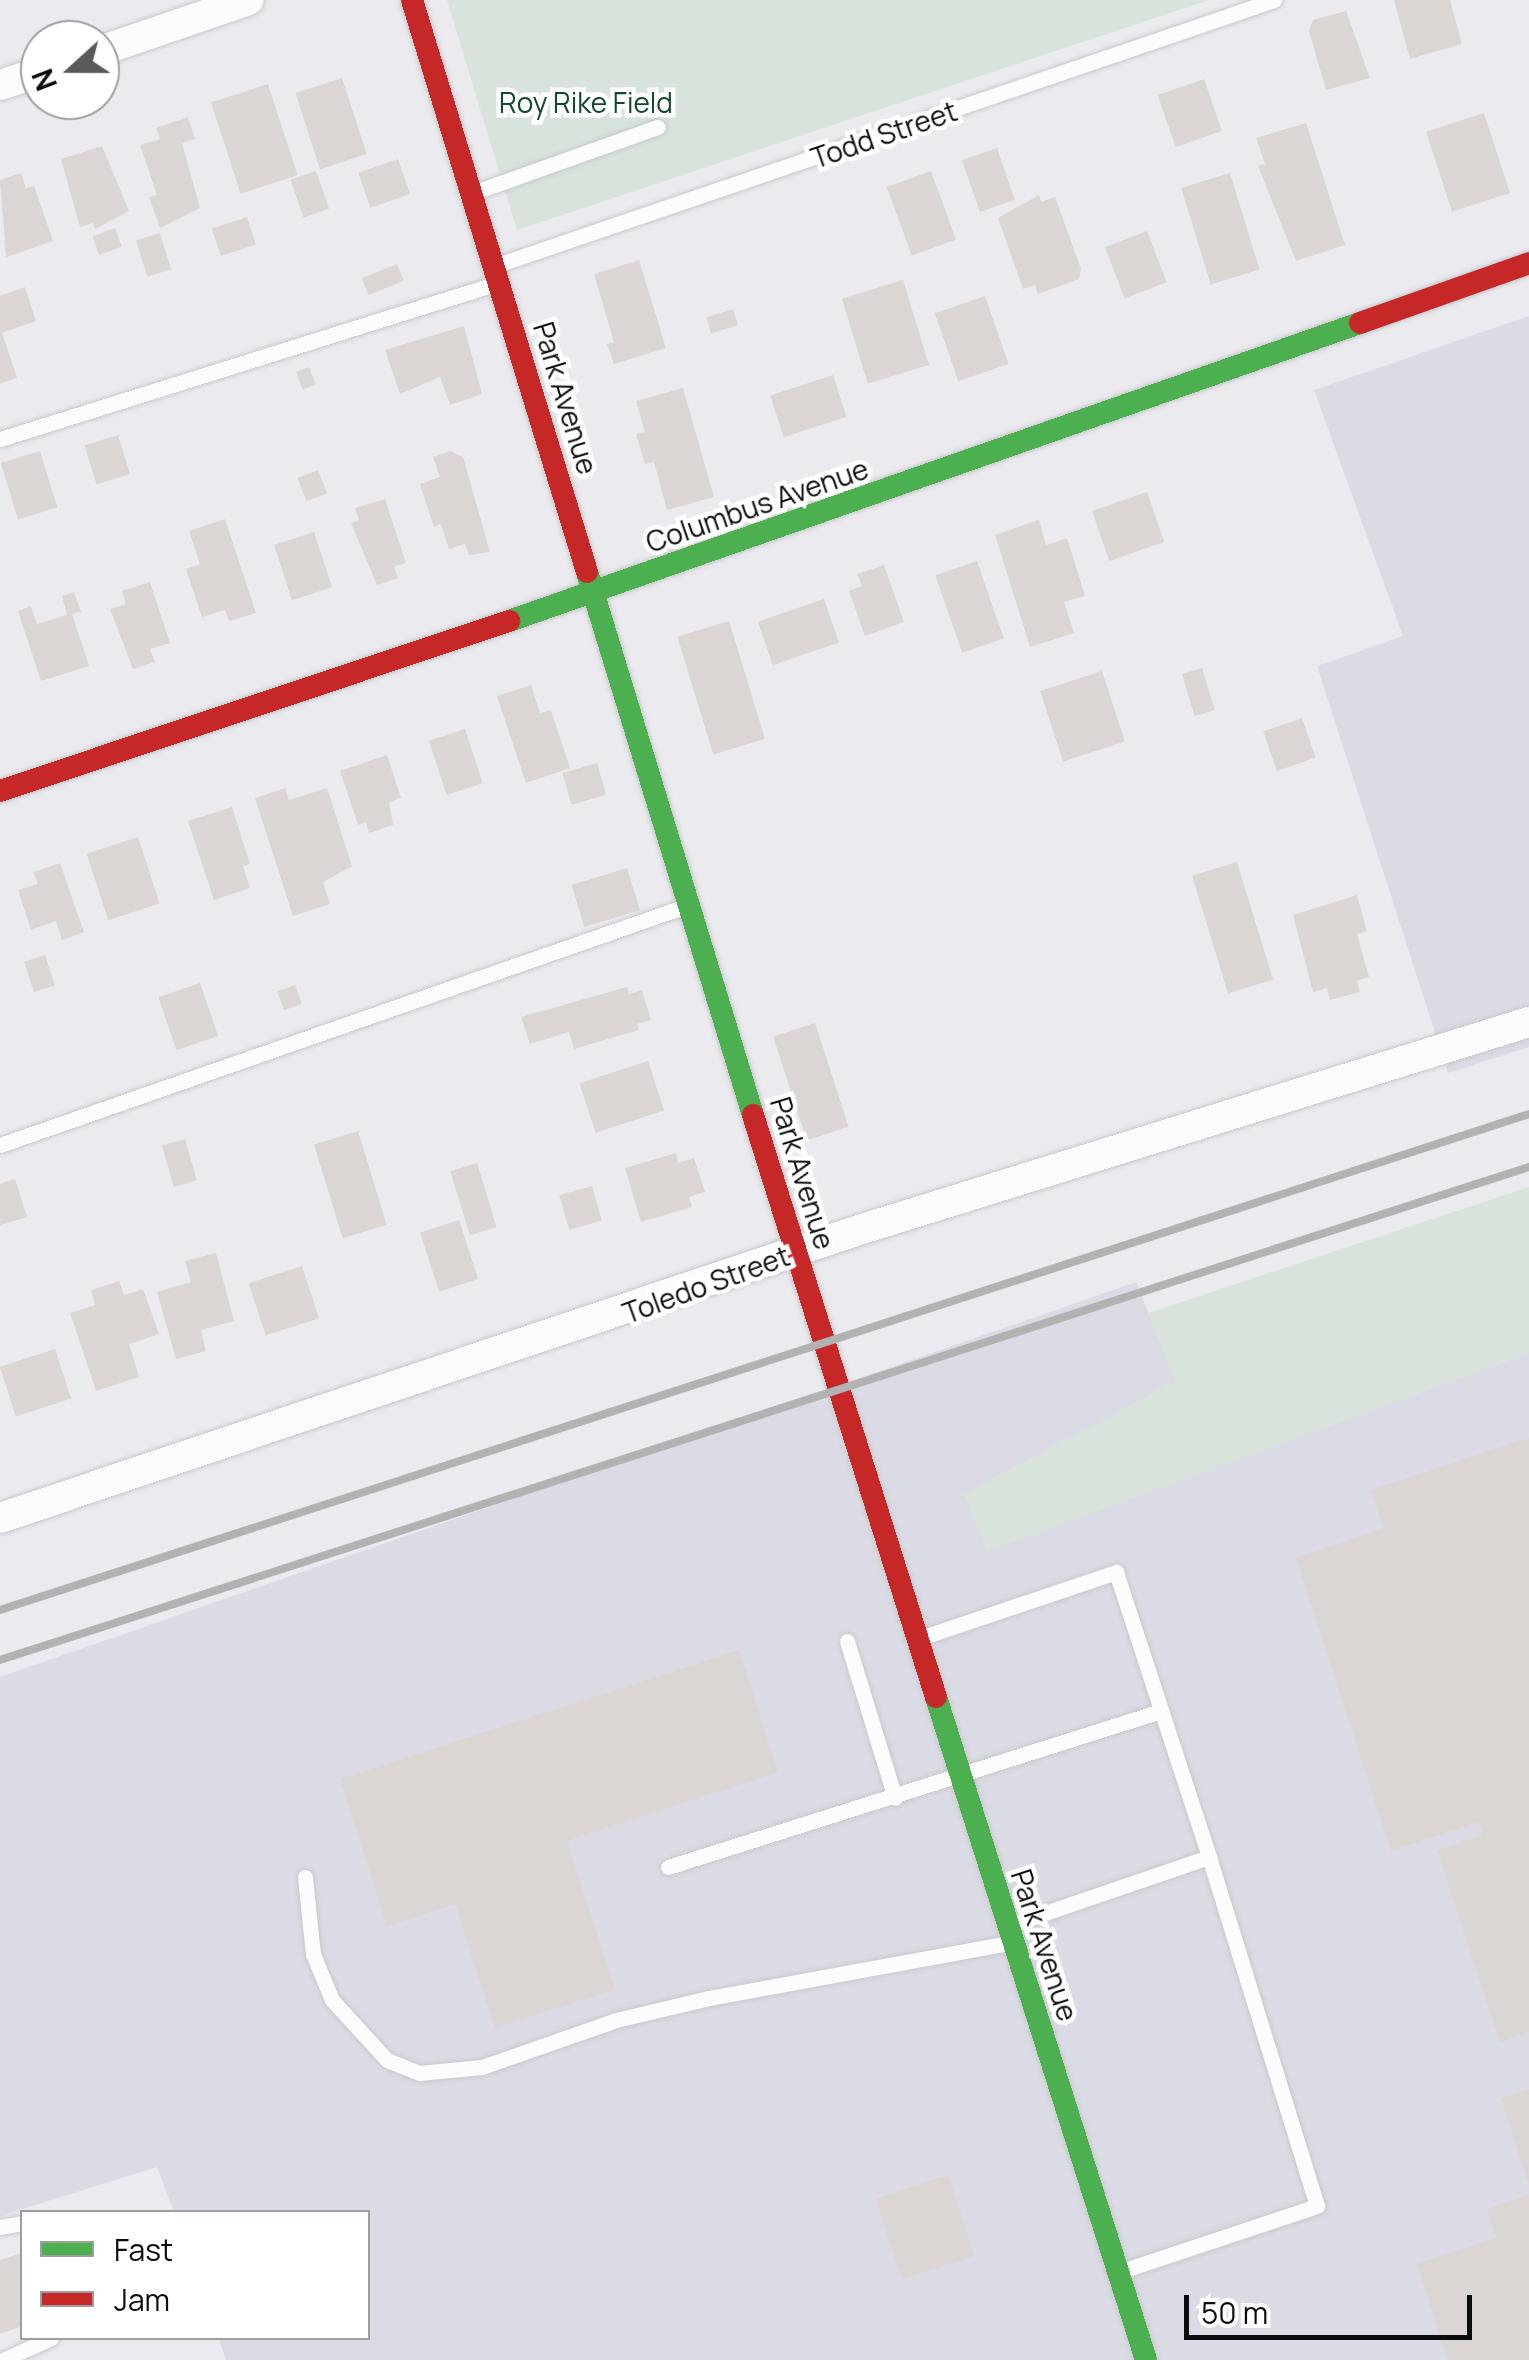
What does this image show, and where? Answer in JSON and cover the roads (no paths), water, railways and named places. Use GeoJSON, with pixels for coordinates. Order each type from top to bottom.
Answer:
{"type":"FeatureCollection","features":[{"type":"Feature","properties":{"kind":"street"},"geometry":{"type":"LineString","coordinates":[[120,44],[249,0]]}},
{"type":"Feature","properties":{"kind":"street","name":"Park Avenue"},"geometry":{"type":"LineString","coordinates":[[412,0],[795,1252],[1146,2360]]}},
{"type":"Feature","properties":{"kind":"street","name":"Columbus Avenue"},"geometry":{"type":"LineString","coordinates":[[0,791],[593,590],[1529,263]]}},
{"type":"Feature","properties":{"kind":"street","name":"Toledo Street"},"geometry":{"type":"LineString","coordinates":[[0,1518],[795,1252],[1529,1022]]}},
{"type":"Feature","properties":{"kind":"lane","name":"Todd Street"},"geometry":{"type":"LineString","coordinates":[[0,439],[496,275],[1274,0]]}},
{"type":"Feature","properties":{"kind":"lane"},"geometry":{"type":"LineString","coordinates":[[472,194],[658,127]]}},
{"type":"Feature","properties":{"kind":"lane"},"geometry":{"type":"LineString","coordinates":[[0,1145],[689,905]]}},
{"type":"Feature","properties":{"kind":"lane"},"geometry":{"type":"LineString","coordinates":[[916,1640],[1116,1572],[1209,1857],[1317,2206],[1118,2272]]}},
{"type":"Feature","properties":{"kind":"lane"},"geometry":{"type":"LineString","coordinates":[[847,1642],[895,1798]]}},
{"type":"Feature","properties":{"kind":"lane"},"geometry":{"type":"LineString","coordinates":[[668,1867],[960,1778],[1161,1710]]}},
{"type":"Feature","properties":{"kind":"lane"},"geometry":{"type":"LineString","coordinates":[[306,1877],[313,1954],[332,2000],[386,2060],[419,2073],[482,2067],[616,2020],[1011,1934],[1209,1857]]}},
{"type":"Feature","properties":{"kind":"lane"},"geometry":{"type":"LineString","coordinates":[[3,2360],[46,2340]]}},
{"type":"Feature","properties":{"kind":"railway"},"geometry":{"type":"LineString","coordinates":[[0,1610],[1529,1114]]}},
{"type":"Feature","properties":{"kind":"railway"},"geometry":{"type":"LineString","coordinates":[[0,1660],[1529,1167]]}},
{"type":"Feature","properties":{"kind":"park label","name":"Roy Rike Field"},"geometry":{"type":"Point","coordinates":[586,102]}}]}
